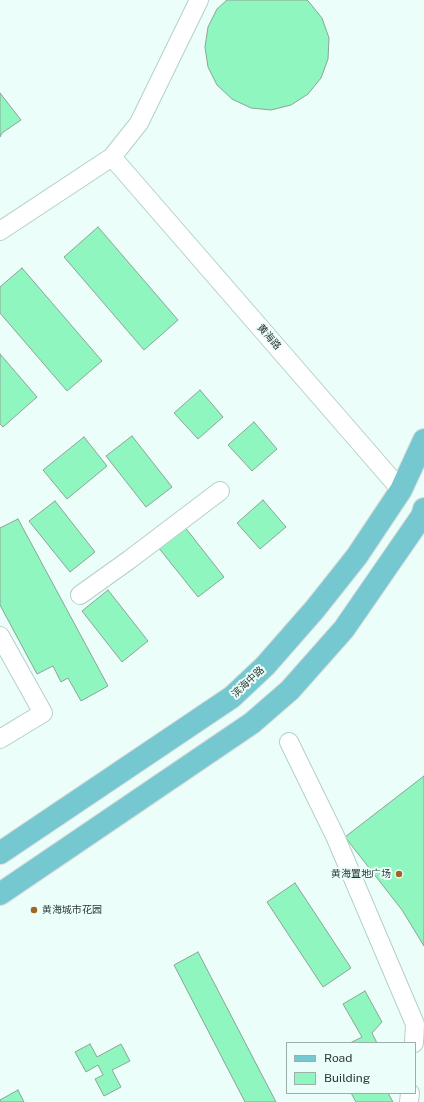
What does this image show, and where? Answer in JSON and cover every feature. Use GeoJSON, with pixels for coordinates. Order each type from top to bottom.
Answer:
{"type":"FeatureCollection","features":[{"type":"Feature","properties":{"kind":"main road","name":"滨海中路"},"geometry":{"type":"LineString","coordinates":[[0,853],[232,698],[265,666],[315,609],[357,556],[401,490],[424,440]]}},
{"type":"Feature","properties":{"kind":"main road"},"geometry":{"type":"LineString","coordinates":[[401,490],[424,466]]}},
{"type":"Feature","properties":{"kind":"main road","name":"黄海路"},"geometry":{"type":"LineString","coordinates":[[401,490],[423,514]]}},
{"type":"Feature","properties":{"kind":"main road"},"geometry":{"type":"LineString","coordinates":[[0,894],[252,723],[290,690],[344,629],[423,514]]}},
{"type":"Feature","properties":{"kind":"street"},"geometry":{"type":"LineString","coordinates":[[0,231],[112,156],[139,123],[200,0]]}},
{"type":"Feature","properties":{"kind":"street","name":"黄海路"},"geometry":{"type":"LineString","coordinates":[[112,156],[401,490]]}},
{"type":"Feature","properties":{"kind":"street"},"geometry":{"type":"LineString","coordinates":[[80,595],[220,491]]}},
{"type":"Feature","properties":{"kind":"street"},"geometry":{"type":"LineString","coordinates":[[0,636],[43,714],[0,739]]}},
{"type":"Feature","properties":{"kind":"street"},"geometry":{"type":"LineString","coordinates":[[289,742],[335,836],[415,1024],[414,1042]]}},
{"type":"Feature","properties":{"kind":"building"},"geometry":{"type":"Polygon","coordinates":[[[227,0],[307,0],[309,2],[322,18],[329,38],[328,59],[321,78],[308,94],[291,105],[271,110],[251,108],[232,99],[217,85],[208,67],[205,47],[208,27],[217,9],[227,0]]]}},
{"type":"Feature","properties":{"kind":"building"},"geometry":{"type":"Polygon","coordinates":[[[0,93],[21,120],[2,133],[0,137],[0,93]]]}},
{"type":"Feature","properties":{"kind":"building"},"geometry":{"type":"Polygon","coordinates":[[[98,227],[178,320],[144,350],[64,257],[98,227]]]}},
{"type":"Feature","properties":{"kind":"building"},"geometry":{"type":"Polygon","coordinates":[[[22,268],[102,361],[67,391],[0,313],[0,287],[22,268]]]}},
{"type":"Feature","properties":{"kind":"building"},"geometry":{"type":"Polygon","coordinates":[[[0,354],[37,397],[3,427],[0,424],[0,354]]]}},
{"type":"Feature","properties":{"kind":"building"},"geometry":{"type":"Polygon","coordinates":[[[200,390],[223,417],[198,439],[174,413],[200,390]]]}},
{"type":"Feature","properties":{"kind":"building"},"geometry":{"type":"Polygon","coordinates":[[[254,422],[277,449],[252,471],[228,445],[254,422]]]}},
{"type":"Feature","properties":{"kind":"building"},"geometry":{"type":"Polygon","coordinates":[[[132,436],[172,487],[146,507],[106,456],[132,436]]]}},
{"type":"Feature","properties":{"kind":"building"},"geometry":{"type":"Polygon","coordinates":[[[84,437],[107,466],[67,499],[43,470],[84,437]]]}},
{"type":"Feature","properties":{"kind":"building"},"geometry":{"type":"Polygon","coordinates":[[[263,500],[286,527],[260,549],[237,523],[263,500]]]}},
{"type":"Feature","properties":{"kind":"building"},"geometry":{"type":"Polygon","coordinates":[[[55,501],[95,552],[70,572],[29,521],[55,501]]]}},
{"type":"Feature","properties":{"kind":"building"},"geometry":{"type":"Polygon","coordinates":[[[18,519],[108,686],[81,701],[68,678],[61,682],[53,666],[37,674],[0,605],[0,528],[18,519]]]}},
{"type":"Feature","properties":{"kind":"building"},"geometry":{"type":"Polygon","coordinates":[[[184,526],[224,577],[198,597],[158,547],[184,526]]]}},
{"type":"Feature","properties":{"kind":"building"},"geometry":{"type":"Polygon","coordinates":[[[108,590],[148,641],[122,662],[82,611],[108,590]]]}},
{"type":"Feature","properties":{"kind":"building","name":"黄海置地广场"},"geometry":{"type":"Polygon","coordinates":[[[424,776],[424,946],[402,910],[345,837],[424,776]]]}},
{"type":"Feature","properties":{"kind":"building"},"geometry":{"type":"Polygon","coordinates":[[[295,883],[351,968],[323,987],[267,902],[295,883]]]}},
{"type":"Feature","properties":{"kind":"building"},"geometry":{"type":"Polygon","coordinates":[[[198,952],[276,1102],[245,1102],[174,965],[198,952]]]}},
{"type":"Feature","properties":{"kind":"building"},"geometry":{"type":"Polygon","coordinates":[[[365,991],[382,1022],[372,1033],[376,1042],[352,1042],[362,1037],[343,1004],[365,991]]]}},
{"type":"Feature","properties":{"kind":"building"},"geometry":{"type":"Polygon","coordinates":[[[90,1044],[97,1057],[121,1044],[130,1061],[112,1070],[121,1087],[104,1096],[95,1079],[103,1075],[98,1065],[86,1072],[75,1052],[90,1044]]]}},
{"type":"Feature","properties":{"kind":"building"},"geometry":{"type":"Polygon","coordinates":[[[18,1090],[24,1102],[0,1102],[0,1100],[18,1090]]]}},
{"type":"Feature","properties":{"kind":"building"},"geometry":{"type":"Polygon","coordinates":[[[352,1094],[389,1094],[393,1102],[356,1102],[352,1094]]]}},
{"type":"Feature","properties":{"kind":"place","name":"黄海置地广场"},"geometry":{"type":"Point","coordinates":[399,874]}},
{"type":"Feature","properties":{"kind":"place","name":"黄海城市花园"},"geometry":{"type":"Point","coordinates":[34,910]}}]}
